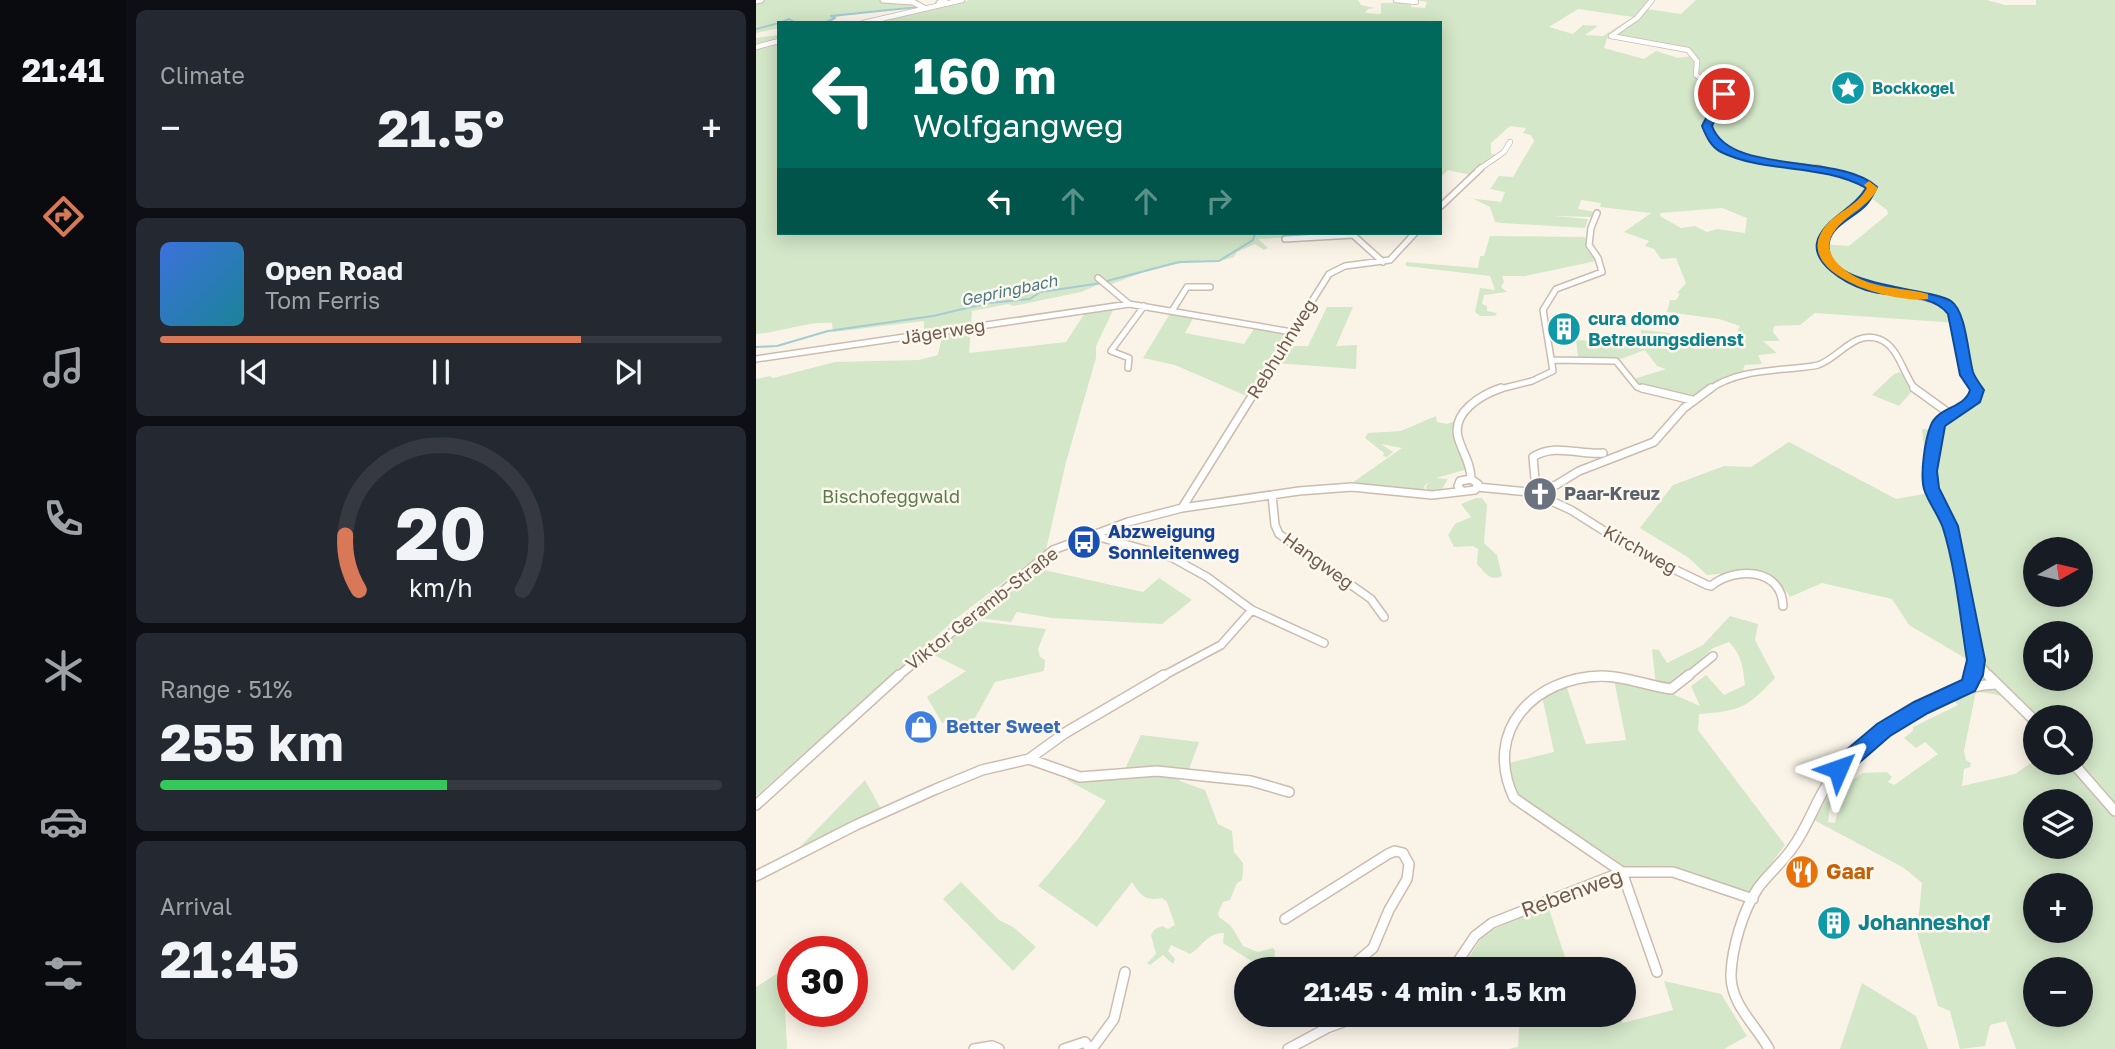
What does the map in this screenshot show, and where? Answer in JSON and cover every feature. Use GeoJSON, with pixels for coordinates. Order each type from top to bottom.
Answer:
{"type":"FeatureCollection","features":[{"type":"Feature","properties":{"kind":"street"},"geometry":{"type":"LineString","coordinates":[[883,0],[913,2],[923,8]]}},
{"type":"Feature","properties":{"kind":"street"},"geometry":{"type":"LineString","coordinates":[[871,21],[942,2],[962,0]]}},
{"type":"Feature","properties":{"kind":"street"},"geometry":{"type":"LineString","coordinates":[[1396,0],[1416,2]]}},
{"type":"Feature","properties":{"kind":"street"},"geometry":{"type":"LineString","coordinates":[[1652,0],[1637,18],[1611,36],[1688,50],[1697,61],[1696,75],[1724,94],[1722,104],[1713,113],[1707,126],[1711,138],[1723,149],[1751,158],[1829,171],[1858,179],[1872,187],[1863,202],[1830,228],[1822,248],[1833,267],[1868,287],[1936,299],[1952,308],[1967,375],[1977,390],[1975,399],[1938,424],[1930,480],[1953,537],[1976,660],[1974,675],[1968,686]]}},
{"type":"Feature","properties":{"kind":"street"},"geometry":{"type":"LineString","coordinates":[[756,47],[777,42]]}},
{"type":"Feature","properties":{"kind":"street"},"geometry":{"type":"LineString","coordinates":[[1442,205],[1478,170],[1504,152],[1510,142]]}},
{"type":"Feature","properties":{"kind":"street"},"geometry":{"type":"LineString","coordinates":[[1471,479],[1471,468],[1457,431],[1459,418],[1491,390],[1550,374],[1554,369],[1544,333],[1545,307],[1549,297],[1563,285],[1597,276],[1602,272],[1602,265],[1587,242],[1588,229],[1597,213]]}},
{"type":"Feature","properties":{"kind":"street"},"geometry":{"type":"LineString","coordinates":[[1284,239],[1353,235],[1383,261],[1399,253],[1413,235]]}},
{"type":"Feature","properties":{"kind":"street","name":"Rebhuhnweg"},"geometry":{"type":"LineString","coordinates":[[1182,508],[1332,272],[1345,266],[1383,261]]}},
{"type":"Feature","properties":{"kind":"street"},"geometry":{"type":"LineString","coordinates":[[1101,281],[1129,304]]}},
{"type":"Feature","properties":{"kind":"street"},"geometry":{"type":"LineString","coordinates":[[1172,311],[1188,286],[1210,286]]}},
{"type":"Feature","properties":{"kind":"street","name":"Jägerweg"},"geometry":{"type":"LineString","coordinates":[[756,359],[1129,304],[1292,332]]}},
{"type":"Feature","properties":{"kind":"street"},"geometry":{"type":"LineString","coordinates":[[1128,368],[1129,358],[1111,351],[1144,306]]}},
{"type":"Feature","properties":{"kind":"street"},"geometry":{"type":"LineString","coordinates":[[1603,453],[1590,456],[1550,450],[1536,453],[1533,457],[1533,491],[1654,442],[1692,400],[1730,378],[1790,369],[1794,366],[1818,365],[1863,337],[1895,350],[1908,382],[1921,395],[1950,414]]}},
{"type":"Feature","properties":{"kind":"street"},"geometry":{"type":"LineString","coordinates":[[1553,360],[1613,360],[1620,363],[1640,388],[1692,400]]}},
{"type":"Feature","properties":{"kind":"street"},"geometry":{"type":"LineString","coordinates":[[1461,490],[1458,486],[1460,481],[1471,479],[1477,482],[1476,489]]}},
{"type":"Feature","properties":{"kind":"street","name":"Viktor Geramb-Straße"},"geometry":{"type":"LineString","coordinates":[[756,805],[964,619],[1052,550],[1091,535],[1182,508],[1341,487],[1432,495],[1461,490]]}},
{"type":"Feature","properties":{"kind":"street","name":"Kirchweg"},"geometry":{"type":"LineString","coordinates":[[1461,490],[1533,491],[1572,510],[1636,551],[1707,585],[1711,586],[1724,575],[1752,573],[1769,578],[1780,585],[1784,598],[1783,606]]}},
{"type":"Feature","properties":{"kind":"street","name":"Hangweg"},"geometry":{"type":"LineString","coordinates":[[1272,495],[1275,525],[1279,534],[1371,599],[1384,617]]}},
{"type":"Feature","properties":{"kind":"street"},"geometry":{"type":"LineString","coordinates":[[1091,535],[1171,557],[1207,577],[1252,610],[1324,643]]}},
{"type":"Feature","properties":{"kind":"street"},"geometry":{"type":"LineString","coordinates":[[756,876],[936,789],[982,770],[1028,760],[1106,708],[1221,645],[1252,610]]}},
{"type":"Feature","properties":{"kind":"street"},"geometry":{"type":"LineString","coordinates":[[1657,972],[1622,872],[1514,798],[1505,765],[1504,745],[1509,725],[1516,714],[1535,698],[1564,682],[1608,676],[1671,689],[1713,656]]}},
{"type":"Feature","properties":{"kind":"street"},"geometry":{"type":"LineString","coordinates":[[1976,660],[1995,684],[2023,708]]}},
{"type":"Feature","properties":{"kind":"street"},"geometry":{"type":"LineString","coordinates":[[1769,1049],[1735,998],[1731,978],[1734,953],[1753,899],[1795,845],[1831,778],[1846,761],[1900,719],[1968,686],[1995,684]]}},
{"type":"Feature","properties":{"kind":"street"},"geometry":{"type":"LineString","coordinates":[[1028,760],[1080,777],[1157,771],[1251,781],[1289,792]]}},
{"type":"Feature","properties":{"kind":"street"},"geometry":{"type":"LineString","coordinates":[[2084,775],[2115,811]]}},
{"type":"Feature","properties":{"kind":"street"},"geometry":{"type":"LineString","coordinates":[[1285,919],[1388,854],[1398,851],[1403,853],[1409,864],[1407,879],[1389,910],[1373,948],[1362,957]]}},
{"type":"Feature","properties":{"kind":"street","name":"Rebenweg"},"geometry":{"type":"LineString","coordinates":[[1461,957],[1475,936],[1492,923],[1622,872],[1673,872],[1753,899]]}},
{"type":"Feature","properties":{"kind":"street"},"geometry":{"type":"LineString","coordinates":[[1064,1049],[1084,1042],[1091,1049],[1114,1019],[1125,972]]}},
{"type":"Feature","properties":{"kind":"street"},"geometry":{"type":"LineString","coordinates":[[1288,1049],[1327,1028]]}},
{"type":"Feature","properties":{"kind":"street"},"geometry":{"type":"LineString","coordinates":[[974,1049],[992,1046],[999,1049]]}},
{"type":"Feature","properties":{"kind":"green space"},"geometry":{"type":"Polygon","coordinates":[[[756,0],[918,0],[913,6],[836,17],[831,21],[777,21],[777,28],[756,33],[756,0]]]}},
{"type":"Feature","properties":{"kind":"green space"},"geometry":{"type":"Polygon","coordinates":[[[970,0],[1358,0],[1361,5],[1375,8],[1368,9],[1365,13],[1381,14],[1381,3],[1412,2],[1411,7],[1425,8],[1427,2],[1417,0],[1653,0],[1647,9],[1681,14],[1696,0],[1987,0],[2005,5],[2036,5],[2036,0],[2115,0],[2115,1049],[2016,1049],[2006,1021],[1990,1025],[1985,1046],[1960,1049],[1950,1011],[1938,1006],[1917,932],[1922,883],[1904,868],[1814,820],[1840,776],[1830,805],[1828,822],[1835,823],[1841,794],[1850,777],[1854,779],[1863,773],[1887,772],[1892,777],[1888,782],[1894,785],[1938,754],[1925,742],[1916,748],[1904,738],[1913,731],[1913,727],[1958,705],[1952,697],[1975,691],[1965,658],[1909,625],[1892,599],[1822,583],[1790,597],[1782,586],[1763,574],[1743,572],[1707,575],[1689,558],[1640,528],[1673,485],[1724,466],[1751,467],[1789,442],[1896,499],[1929,493],[1922,429],[1939,430],[1981,396],[1972,376],[1957,323],[1815,313],[1800,325],[1774,326],[1773,332],[1780,341],[1763,341],[1777,353],[1758,355],[1762,364],[1745,365],[1743,369],[1746,374],[1696,396],[1642,386],[1634,379],[1666,369],[1657,366],[1645,350],[1618,360],[1578,357],[1576,340],[1641,343],[1641,330],[1707,337],[1735,336],[1740,326],[1719,319],[1667,312],[1670,300],[1676,300],[1680,294],[1677,293],[1686,283],[1676,258],[1661,259],[1654,249],[1645,246],[1649,241],[1624,232],[1651,213],[1600,207],[1601,203],[1581,200],[1578,209],[1595,212],[1593,217],[1553,216],[1588,219],[1585,228],[1502,223],[1495,222],[1490,207],[1474,199],[1452,196],[1501,202],[1505,192],[1490,189],[1499,176],[1513,177],[1534,141],[1531,135],[1523,133],[1526,128],[1510,126],[1491,143],[1491,154],[1499,155],[1470,175],[1448,170],[1442,176],[1442,21],[868,21],[970,0]],[[1578,9],[1549,27],[1573,34],[1583,25],[1598,26],[1585,35],[1603,36],[1633,17],[1578,9]],[[1607,38],[1604,48],[1644,59],[1656,51],[1678,58],[1692,56],[1684,50],[1607,38]],[[1871,188],[1830,226],[1821,244],[1849,246],[1888,214],[1887,210],[1870,197],[1874,190],[1871,188]],[[1722,208],[1661,213],[1660,216],[1681,228],[1695,226],[1707,232],[1717,229],[1745,233],[1747,218],[1722,208]]]}},
{"type":"Feature","properties":{"kind":"green space","name":"Bischofeggwald"},"geometry":{"type":"Polygon","coordinates":[[[777,35],[777,235],[1322,235],[1258,239],[1268,248],[1264,250],[1255,244],[1237,252],[1234,257],[1218,262],[1204,260],[1157,267],[1081,292],[1014,306],[1008,304],[972,311],[969,353],[1066,342],[1085,313],[1114,308],[1096,346],[1096,358],[1066,462],[1046,550],[958,617],[756,796],[756,379],[770,376],[773,378],[835,362],[919,360],[938,355],[943,331],[924,333],[924,321],[833,332],[832,323],[823,323],[756,334],[756,38],[777,35]]]}},
{"type":"Feature","properties":{"kind":"green space"},"geometry":{"type":"Polygon","coordinates":[[[1490,236],[1585,237],[1587,250],[1596,261],[1525,276],[1502,276],[1504,282],[1501,287],[1507,292],[1484,295],[1482,304],[1487,306],[1487,311],[1497,313],[1495,316],[1480,316],[1475,312],[1480,288],[1495,290],[1490,276],[1406,266],[1406,262],[1478,268],[1480,256],[1484,256],[1490,236]]]}},
{"type":"Feature","properties":{"kind":"green space"},"geometry":{"type":"Polygon","coordinates":[[[1327,307],[1353,307],[1336,346],[1357,345],[1356,369],[1276,363],[1286,346],[1308,346],[1327,307]]]}},
{"type":"Feature","properties":{"kind":"green space"},"geometry":{"type":"Polygon","coordinates":[[[1171,312],[1194,317],[1185,333],[1244,344],[1255,327],[1284,332],[1287,337],[1249,397],[1175,365],[1143,358],[1171,312]]]}},
{"type":"Feature","properties":{"kind":"green space"},"geometry":{"type":"Polygon","coordinates":[[[1900,372],[1913,390],[1899,406],[1872,395],[1894,374],[1900,372]]]}},
{"type":"Feature","properties":{"kind":"green space"},"geometry":{"type":"Polygon","coordinates":[[[1436,416],[1437,422],[1447,424],[1455,421],[1455,437],[1468,469],[1436,478],[1448,479],[1442,489],[1427,491],[1426,486],[1430,481],[1424,486],[1426,493],[1349,485],[1402,448],[1381,444],[1393,452],[1387,457],[1383,456],[1384,453],[1365,438],[1368,433],[1401,431],[1436,416]]]}},
{"type":"Feature","properties":{"kind":"green space"},"geometry":{"type":"Polygon","coordinates":[[[1482,498],[1487,505],[1484,543],[1497,555],[1502,576],[1498,578],[1488,575],[1477,564],[1478,549],[1473,546],[1454,547],[1448,535],[1455,524],[1471,517],[1461,504],[1482,498]]]}},
{"type":"Feature","properties":{"kind":"green space"},"geometry":{"type":"Polygon","coordinates":[[[1035,568],[1143,592],[1159,578],[1192,600],[1162,624],[1052,618],[1017,612],[1011,622],[972,617],[1035,568]]]}},
{"type":"Feature","properties":{"kind":"green space"},"geometry":{"type":"Polygon","coordinates":[[[1730,616],[1758,624],[1755,640],[1775,678],[1742,706],[1699,714],[1698,730],[1785,845],[1749,894],[1673,869],[1624,868],[1518,796],[1509,763],[1554,752],[1542,696],[1566,685],[1586,744],[1626,740],[1614,679],[1668,692],[1700,706],[1691,686],[1706,675],[1724,695],[1745,685],[1739,657],[1729,642],[1713,648],[1672,686],[1656,686],[1652,649],[1659,650],[1667,663],[1703,645],[1730,616]]]}},
{"type":"Feature","properties":{"kind":"green space"},"geometry":{"type":"Polygon","coordinates":[[[967,620],[1046,629],[1038,649],[1040,657],[1045,660],[1044,671],[995,682],[975,718],[952,730],[947,721],[942,723],[927,697],[966,671],[932,654],[967,620]]]}},
{"type":"Feature","properties":{"kind":"green space"},"geometry":{"type":"Polygon","coordinates":[[[1141,735],[1199,742],[1188,772],[1124,771],[1141,735]]]}},
{"type":"Feature","properties":{"kind":"green space"},"geometry":{"type":"Polygon","coordinates":[[[1144,773],[1175,775],[1180,781],[1205,790],[1218,824],[1232,831],[1234,852],[1243,863],[1242,880],[1237,883],[1230,900],[1223,902],[1219,917],[1231,926],[1243,946],[1258,952],[1273,948],[1275,957],[1245,957],[1223,943],[1224,933],[1209,938],[1190,954],[1171,945],[1168,951],[1175,959],[1173,964],[1163,955],[1150,965],[1147,963],[1156,954],[1151,935],[1155,929],[1162,926],[1168,929],[1175,925],[1167,902],[1162,898],[1144,896],[1132,882],[1097,927],[1038,886],[1106,801],[1067,780],[1070,777],[1144,773]]]}},
{"type":"Feature","properties":{"kind":"green space"},"geometry":{"type":"Polygon","coordinates":[[[865,780],[881,809],[798,849],[865,780]]]}},
{"type":"Feature","properties":{"kind":"green space"},"geometry":{"type":"Polygon","coordinates":[[[961,882],[999,920],[1013,927],[1036,947],[1013,971],[943,899],[961,882]]]}},
{"type":"Feature","properties":{"kind":"green space"},"geometry":{"type":"Polygon","coordinates":[[[1548,906],[1565,957],[1469,957],[1480,940],[1494,929],[1548,906]]]}},
{"type":"Feature","properties":{"kind":"green space"},"geometry":{"type":"Polygon","coordinates":[[[777,974],[777,1027],[786,1027],[787,1049],[756,1049],[756,987],[777,974]]]}},
{"type":"Feature","properties":{"kind":"green space"},"geometry":{"type":"Polygon","coordinates":[[[1664,981],[1721,994],[1747,1036],[1724,1049],[1508,1049],[1518,1047],[1519,1027],[1636,1027],[1636,1020],[1673,1010],[1664,981]]]}},
{"type":"Feature","properties":{"kind":"green space"},"geometry":{"type":"Polygon","coordinates":[[[1862,983],[1916,1016],[1928,1049],[1840,1049],[1862,983]]]}},
{"type":"Feature","properties":{"kind":"waterway"},"geometry":{"type":"LineString","coordinates":[[829,21],[835,18],[831,16],[918,7]]}},
{"type":"Feature","properties":{"kind":"waterway"},"geometry":{"type":"LineString","coordinates":[[784,21],[792,21]]}},
{"type":"Feature","properties":{"kind":"waterway"},"geometry":{"type":"LineString","coordinates":[[756,29],[777,24]]}},
{"type":"Feature","properties":{"kind":"waterway","name":"Gepringbach"},"geometry":{"type":"LineString","coordinates":[[1107,281],[1179,262],[1219,261],[1253,240],[1254,235]]}},
{"type":"Feature","properties":{"kind":"waterway","name":"Gepringbach"},"geometry":{"type":"LineString","coordinates":[[756,347],[777,346],[828,331],[933,316],[988,303],[1030,299],[1040,292],[1102,283]]}},
{"type":"Feature","properties":{"kind":"slow traffic"},"geometry":{"type":"LineString","coordinates":[[1869,185],[1872,188],[1867,198],[1834,223],[1827,233],[1822,248],[1825,256],[1833,267],[1845,276],[1868,287],[1923,296]]}},
{"type":"Feature","properties":{"kind":"place","name":"Bockkogel"},"geometry":{"type":"Point","coordinates":[1848,88]}},
{"type":"Feature","properties":{"kind":"place","name":"cura domo Betreuungsdienst"},"geometry":{"type":"Point","coordinates":[1564,329]}},
{"type":"Feature","properties":{"kind":"place","name":"Paar-Kreuz"},"geometry":{"type":"Point","coordinates":[1540,494]}},
{"type":"Feature","properties":{"kind":"place","name":"Abzweigung Sonnleitenweg"},"geometry":{"type":"Point","coordinates":[1084,542]}},
{"type":"Feature","properties":{"kind":"place","name":"Better Sweet"},"geometry":{"type":"Point","coordinates":[921,727]}},
{"type":"Feature","properties":{"kind":"place","name":"Gaar"},"geometry":{"type":"Point","coordinates":[1802,872]}},
{"type":"Feature","properties":{"kind":"place","name":"Johanneshof"},"geometry":{"type":"Point","coordinates":[1834,923]}},
{"type":"Feature","properties":{"kind":"route"},"geometry":{"type":"LineString","coordinates":[[1724,94],[1722,104],[1713,113],[1707,126],[1711,138],[1723,149],[1751,158],[1829,171],[1858,179],[1872,187],[1863,202],[1830,228],[1822,248],[1825,256],[1833,267],[1845,276],[1868,287],[1936,299],[1952,308],[1967,375],[1977,390],[1975,399],[1938,424],[1930,471],[1935,498],[1950,526],[1959,559],[1976,660],[1974,675],[1968,686],[1900,719],[1884,730],[1838,769]]}}]}
